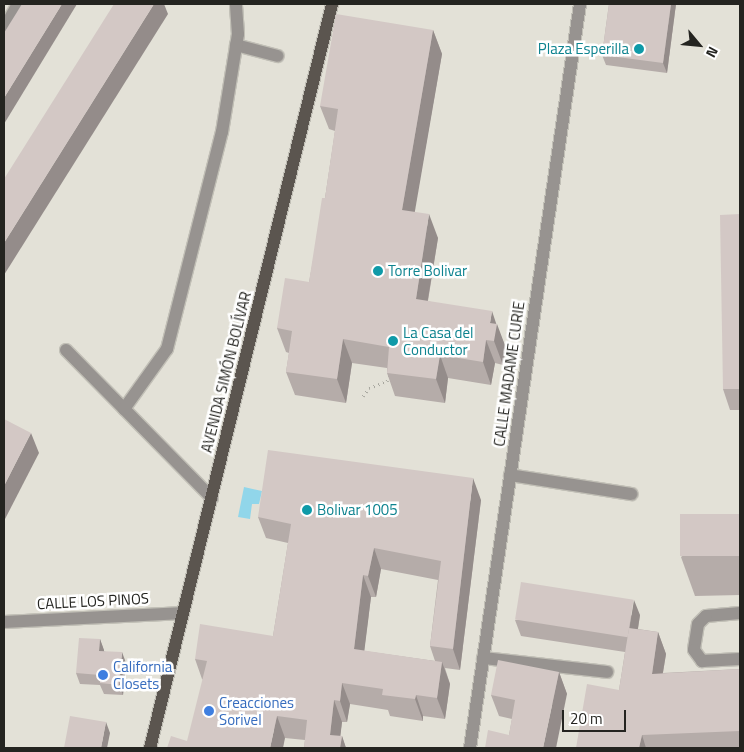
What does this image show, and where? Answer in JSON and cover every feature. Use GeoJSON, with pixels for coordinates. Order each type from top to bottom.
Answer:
{"type":"FeatureCollection","features":[{"type":"Feature","properties":{"kind":"main road","name":"AVENIDA SIMÓN BOLÍVAR"},"geometry":{"type":"LineString","coordinates":[[150,748],[332,4]]}},
{"type":"Feature","properties":{"kind":"street"},"geometry":{"type":"LineString","coordinates":[[4,30],[18,4]]}},
{"type":"Feature","properties":{"kind":"street"},"geometry":{"type":"LineString","coordinates":[[124,409],[167,349],[211,183],[236,45],[236,4]]}},
{"type":"Feature","properties":{"kind":"street","name":"CALLE MADAME CURIE"},"geometry":{"type":"LineString","coordinates":[[470,748],[580,4]]}},
{"type":"Feature","properties":{"kind":"street"},"geometry":{"type":"LineString","coordinates":[[236,45],[278,56]]}},
{"type":"Feature","properties":{"kind":"street"},"geometry":{"type":"LineString","coordinates":[[66,350],[212,498]]}},
{"type":"Feature","properties":{"kind":"street"},"geometry":{"type":"LineString","coordinates":[[510,475],[632,494]]}},
{"type":"Feature","properties":{"kind":"street","name":"CALLE LOS PINOS"},"geometry":{"type":"LineString","coordinates":[[4,622],[183,613]]}},
{"type":"Feature","properties":{"kind":"street"},"geometry":{"type":"LineString","coordinates":[[740,613],[706,616],[698,624],[694,650],[696,657],[702,661],[740,659]]}},
{"type":"Feature","properties":{"kind":"street"},"geometry":{"type":"LineString","coordinates":[[483,658],[607,672]]}},
{"type":"Feature","properties":{"kind":"path"},"geometry":{"type":"LineString","coordinates":[[363,396],[369,388],[389,380],[392,369]]}},
{"type":"Feature","properties":{"kind":"water"},"geometry":{"type":"Polygon","coordinates":[[[244,487],[262,491],[259,504],[252,504],[250,519],[238,517],[244,487]]]}},
{"type":"Feature","properties":{"kind":"building"},"geometry":{"type":"Polygon","coordinates":[[[22,4],[62,4],[4,98],[4,33],[22,4]]]}},
{"type":"Feature","properties":{"kind":"building"},"geometry":{"type":"Polygon","coordinates":[[[114,4],[154,4],[4,243],[4,179],[114,4]]]}},
{"type":"Feature","properties":{"kind":"building","name":"Plaza Esperilla"},"geometry":{"type":"Polygon","coordinates":[[[609,4],[671,4],[663,63],[602,55],[609,4]]]}},
{"type":"Feature","properties":{"kind":"building"},"geometry":{"type":"Polygon","coordinates":[[[336,14],[433,30],[402,210],[429,214],[416,299],[492,311],[490,323],[497,324],[494,341],[486,340],[483,362],[440,355],[436,379],[387,373],[389,347],[343,339],[337,379],[286,372],[292,331],[277,328],[285,278],[309,282],[322,198],[325,198],[338,109],[320,106],[336,14]]]}},
{"type":"Feature","properties":{"kind":"building"},"geometry":{"type":"Polygon","coordinates":[[[740,214],[740,389],[723,389],[720,215],[740,214]]]}},
{"type":"Feature","properties":{"kind":"building"},"geometry":{"type":"Polygon","coordinates":[[[4,419],[31,433],[4,486],[4,419]]]}},
{"type":"Feature","properties":{"kind":"building"},"geometry":{"type":"Polygon","coordinates":[[[268,450],[473,478],[453,649],[430,646],[441,561],[374,548],[368,576],[363,575],[354,649],[442,662],[437,698],[416,695],[415,699],[382,695],[383,689],[342,683],[340,701],[334,700],[330,735],[342,736],[340,748],[304,748],[307,720],[277,716],[270,748],[167,748],[171,736],[187,741],[207,661],[195,659],[200,624],[273,636],[291,524],[258,517],[268,450]]]}},
{"type":"Feature","properties":{"kind":"building"},"geometry":{"type":"Polygon","coordinates":[[[680,514],[740,514],[740,556],[680,556],[680,514]]]}},
{"type":"Feature","properties":{"kind":"building"},"geometry":{"type":"Polygon","coordinates":[[[521,582],[634,600],[628,637],[515,620],[521,582]]]}},
{"type":"Feature","properties":{"kind":"building"},"geometry":{"type":"Polygon","coordinates":[[[629,628],[658,632],[652,674],[740,669],[740,731],[642,735],[639,748],[576,748],[587,684],[619,690],[629,628]]]}},
{"type":"Feature","properties":{"kind":"building","name":"California Closets"},"geometry":{"type":"Polygon","coordinates":[[[79,638],[100,639],[99,651],[122,652],[119,685],[100,683],[100,675],[76,673],[79,638]]]}},
{"type":"Feature","properties":{"kind":"building"},"geometry":{"type":"Polygon","coordinates":[[[498,660],[559,672],[543,748],[485,748],[488,730],[509,735],[515,700],[491,695],[498,660]]]}},
{"type":"Feature","properties":{"kind":"building"},"geometry":{"type":"Polygon","coordinates":[[[70,716],[106,722],[101,748],[64,748],[70,716]]]}},
{"type":"Feature","properties":{"kind":"place","name":"Plaza Esperilla"},"geometry":{"type":"Point","coordinates":[639,49]}},
{"type":"Feature","properties":{"kind":"place","name":"Torre Bolivar"},"geometry":{"type":"Point","coordinates":[378,271]}},
{"type":"Feature","properties":{"kind":"place","name":"La Casa del Conductor"},"geometry":{"type":"Point","coordinates":[393,341]}},
{"type":"Feature","properties":{"kind":"place","name":"Bolivar 1005"},"geometry":{"type":"Point","coordinates":[307,510]}},
{"type":"Feature","properties":{"kind":"place","name":"California Closets"},"geometry":{"type":"Point","coordinates":[103,675]}},
{"type":"Feature","properties":{"kind":"place","name":"Creacciones Sorivel"},"geometry":{"type":"Point","coordinates":[209,711]}}]}
